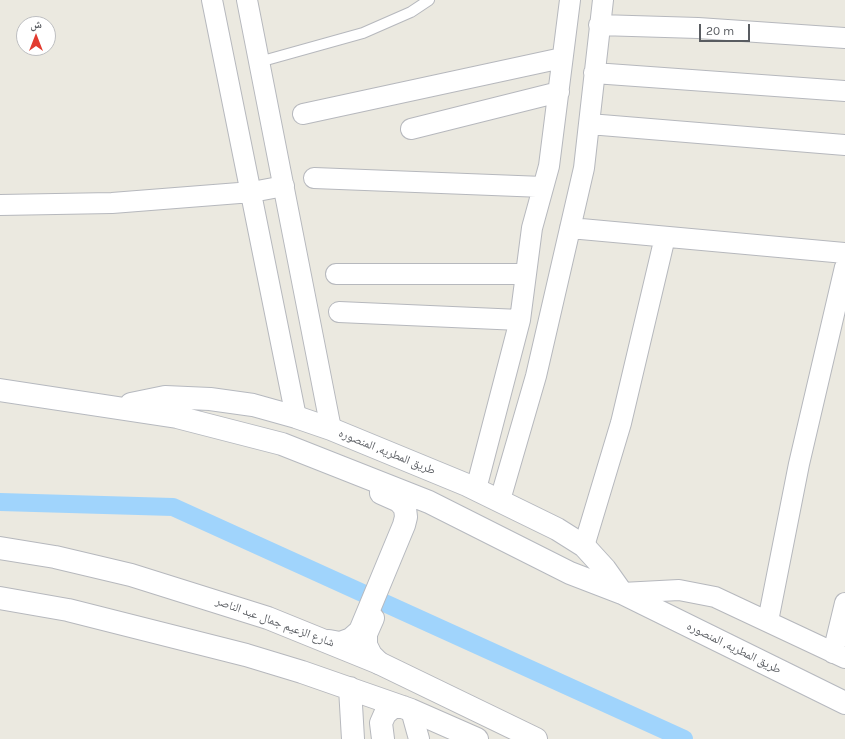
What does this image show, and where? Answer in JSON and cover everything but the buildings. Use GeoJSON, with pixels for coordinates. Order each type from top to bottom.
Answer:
{"type":"FeatureCollection","features":[{"type":"Feature","properties":{"kind":"main road","name":"طريق المطريه, المنصوره"},"geometry":{"type":"LineString","coordinates":[[0,390],[177,417],[282,444],[336,464],[423,500],[570,572],[622,593],[845,703]]}},
{"type":"Feature","properties":{"kind":"main road","name":"طريق المطريه, المنصوره"},"geometry":{"type":"LineString","coordinates":[[118,407],[166,397],[210,399],[253,405],[331,429],[476,489],[557,529],[584,546],[605,569],[622,593]]}},
{"type":"Feature","properties":{"kind":"main road"},"geometry":{"type":"LineString","coordinates":[[336,464],[342,475],[399,501],[405,508],[408,526]]}},
{"type":"Feature","properties":{"kind":"main road"},"geometry":{"type":"LineString","coordinates":[[329,641],[340,643],[351,639],[367,622],[408,526],[423,514],[430,514],[473,532],[490,532]]}},
{"type":"Feature","properties":{"kind":"main road","name":"شارع الزعيم جمال عبد الناصر"},"geometry":{"type":"LineString","coordinates":[[0,548],[55,557],[131,574],[268,618],[329,641],[369,659],[536,739]]}},
{"type":"Feature","properties":{"kind":"main road"},"geometry":{"type":"LineString","coordinates":[[0,598],[68,610],[246,655],[407,708],[477,739]]}},
{"type":"Feature","properties":{"kind":"main road"},"geometry":{"type":"LineString","coordinates":[[353,739],[355,690],[371,655],[366,645],[367,622]]}},
{"type":"Feature","properties":{"kind":"main road"},"geometry":{"type":"LineString","coordinates":[[383,739],[381,723],[385,714],[393,707],[407,708]]}},
{"type":"Feature","properties":{"kind":"street"},"geometry":{"type":"LineString","coordinates":[[212,0],[252,192],[296,417]]}},
{"type":"Feature","properties":{"kind":"street"},"geometry":{"type":"LineString","coordinates":[[247,0],[331,429]]}},
{"type":"Feature","properties":{"kind":"street"},"geometry":{"type":"LineString","coordinates":[[476,489],[520,320],[532,228],[549,166],[570,0]]}},
{"type":"Feature","properties":{"kind":"street"},"geometry":{"type":"LineString","coordinates":[[500,500],[536,376],[584,168],[603,0]]}},
{"type":"Feature","properties":{"kind":"street"},"geometry":{"type":"LineString","coordinates":[[599,25],[698,28],[845,38]]}},
{"type":"Feature","properties":{"kind":"street"},"geometry":{"type":"LineString","coordinates":[[303,114],[562,58]]}},
{"type":"Feature","properties":{"kind":"street"},"geometry":{"type":"LineString","coordinates":[[594,73],[845,91]]}},
{"type":"Feature","properties":{"kind":"street"},"geometry":{"type":"LineString","coordinates":[[412,129],[559,92]]}},
{"type":"Feature","properties":{"kind":"street"},"geometry":{"type":"LineString","coordinates":[[588,124],[845,145]]}},
{"type":"Feature","properties":{"kind":"street"},"geometry":{"type":"LineString","coordinates":[[314,178],[544,187]]}},
{"type":"Feature","properties":{"kind":"street"},"geometry":{"type":"LineString","coordinates":[[0,205],[112,203],[252,192],[284,186]]}},
{"type":"Feature","properties":{"kind":"street"},"geometry":{"type":"LineString","coordinates":[[570,228],[845,253]]}},
{"type":"Feature","properties":{"kind":"street"},"geometry":{"type":"LineString","coordinates":[[584,546],[621,423],[665,237]]}},
{"type":"Feature","properties":{"kind":"street"},"geometry":{"type":"LineString","coordinates":[[768,622],[799,464],[845,267]]}},
{"type":"Feature","properties":{"kind":"street"},"geometry":{"type":"LineString","coordinates":[[336,274],[525,281],[554,295]]}},
{"type":"Feature","properties":{"kind":"street"},"geometry":{"type":"LineString","coordinates":[[339,312],[520,320]]}},
{"type":"Feature","properties":{"kind":"street"},"geometry":{"type":"LineString","coordinates":[[622,593],[679,590],[715,597],[839,655],[845,603]]}},
{"type":"Feature","properties":{"kind":"street"},"geometry":{"type":"LineString","coordinates":[[407,708],[419,739]]}},
{"type":"Feature","properties":{"kind":"lane"},"geometry":{"type":"LineString","coordinates":[[259,62],[363,33],[411,12],[429,0]]}},
{"type":"Feature","properties":{"kind":"waterway"},"geometry":{"type":"LineString","coordinates":[[0,502],[173,507],[684,739]]}}]}
